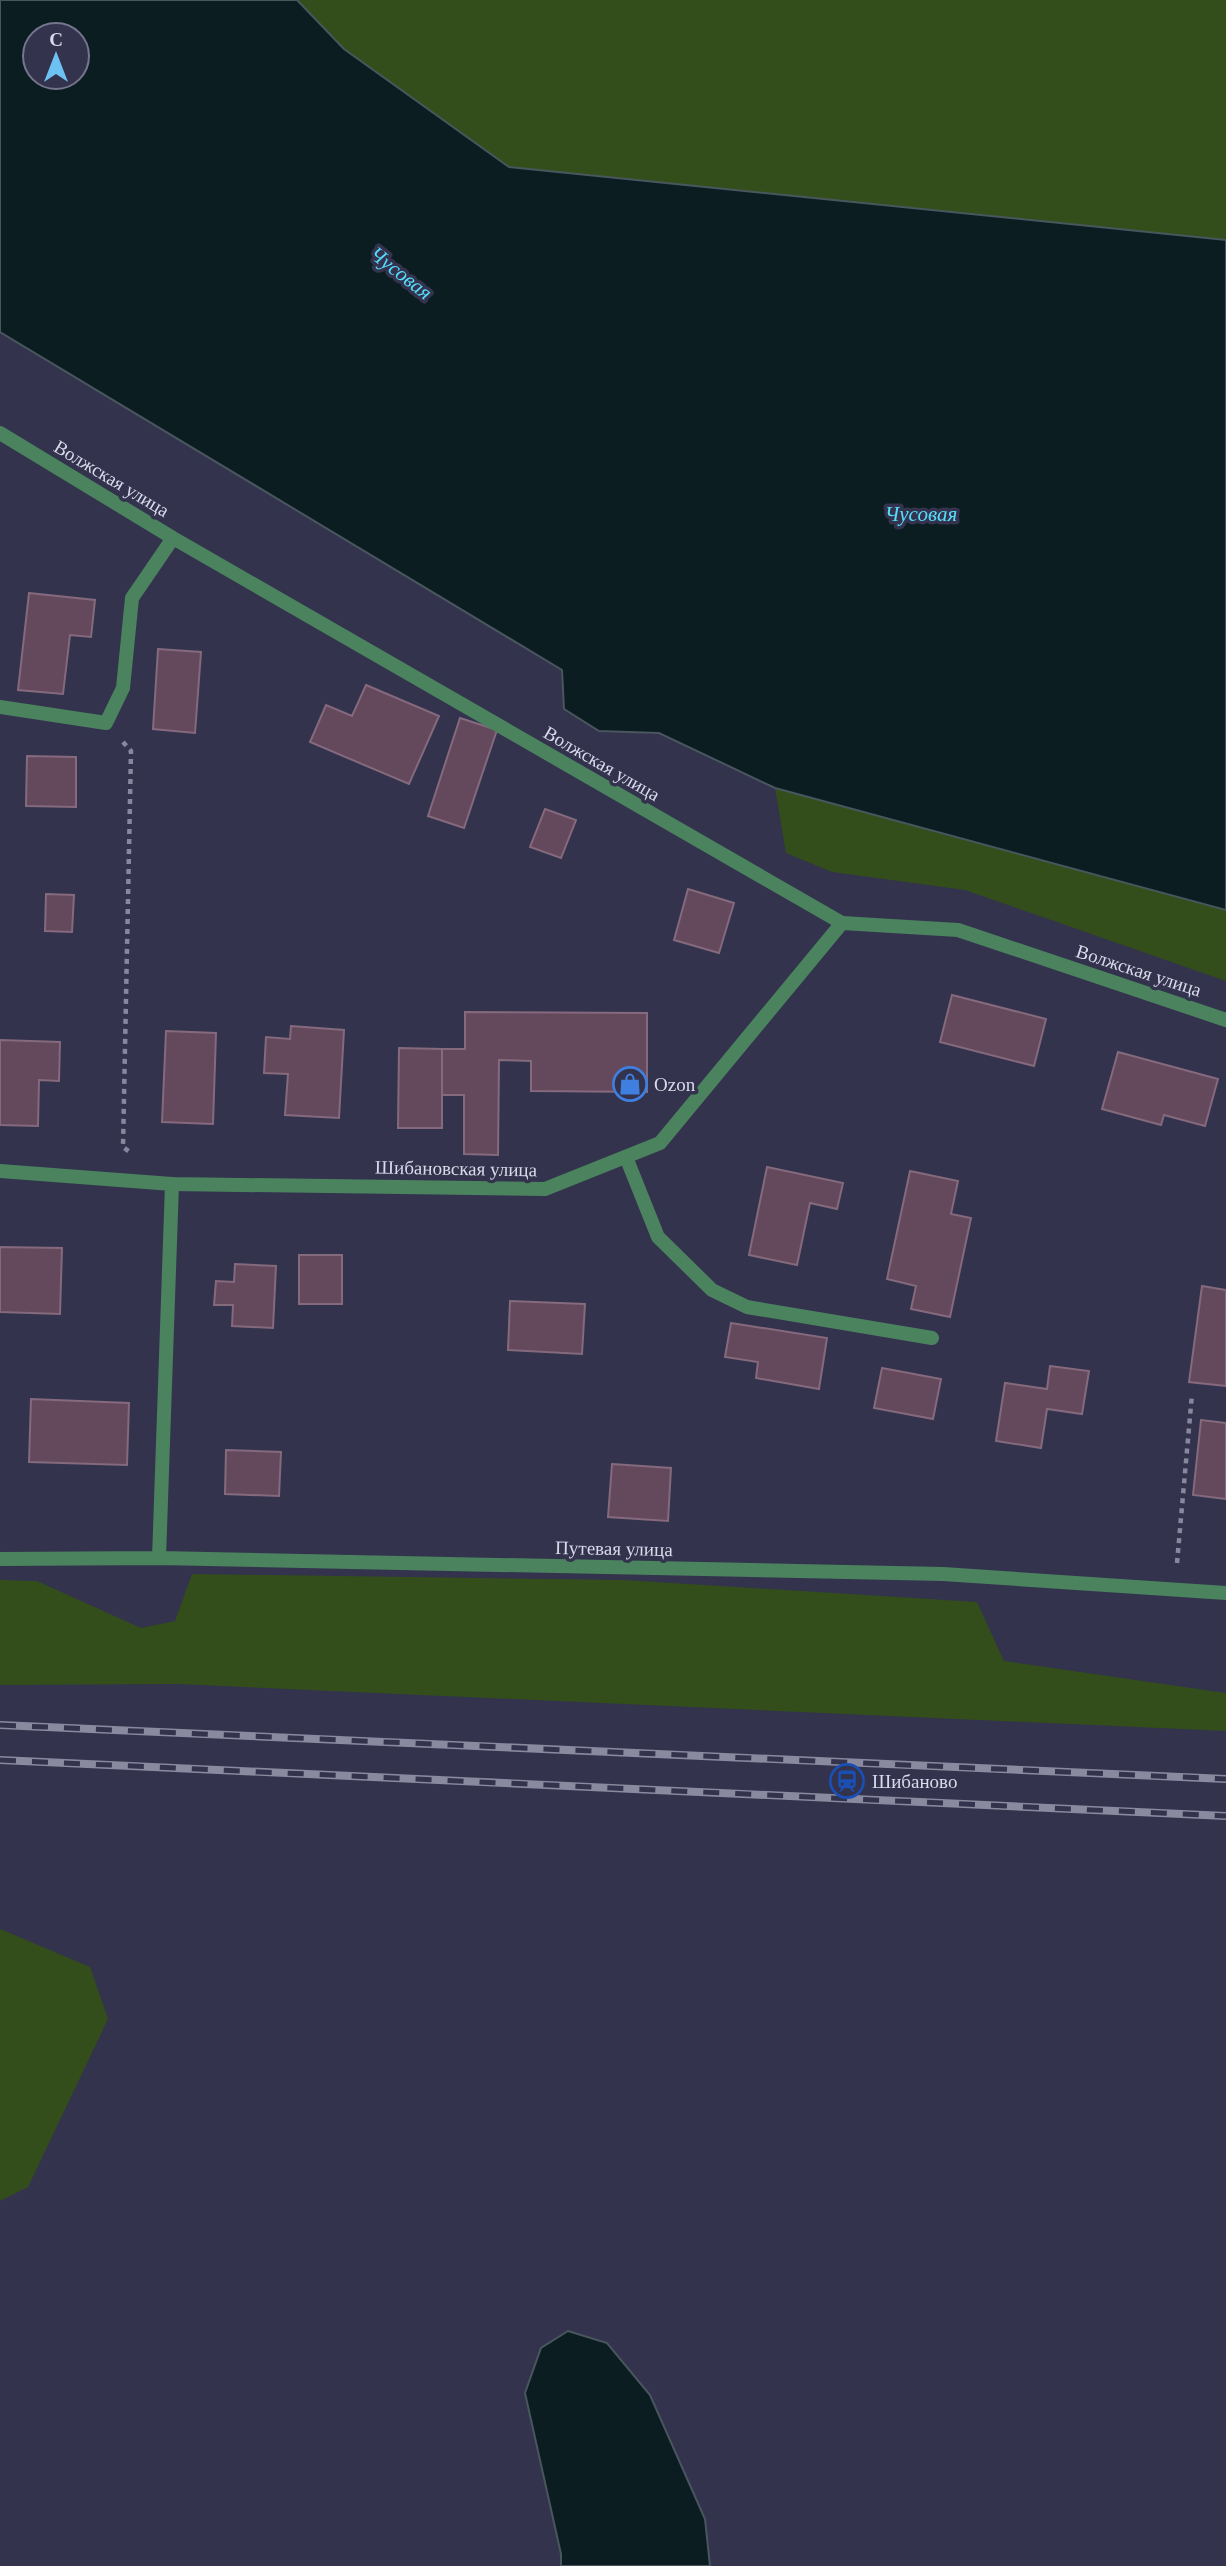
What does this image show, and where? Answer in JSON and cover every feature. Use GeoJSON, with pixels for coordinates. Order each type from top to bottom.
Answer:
{"type":"FeatureCollection","features":[{"type":"Feature","properties":{"kind":"street","name":"Волжская улица"},"geometry":{"type":"LineString","coordinates":[[0,433],[173,538],[842,923],[958,930],[1226,1020]]}},
{"type":"Feature","properties":{"kind":"street"},"geometry":{"type":"LineString","coordinates":[[0,707],[107,723],[122,688],[132,598],[173,538]]}},
{"type":"Feature","properties":{"kind":"street","name":"Шибановская улица"},"geometry":{"type":"LineString","coordinates":[[0,1171],[172,1184],[545,1189],[660,1143],[842,923]]}},
{"type":"Feature","properties":{"kind":"street"},"geometry":{"type":"LineString","coordinates":[[626,1157],[658,1237],[712,1290],[747,1307],[932,1338]]}},
{"type":"Feature","properties":{"kind":"street"},"geometry":{"type":"LineString","coordinates":[[159,1558],[172,1184]]}},
{"type":"Feature","properties":{"kind":"street","name":"Путевая улица"},"geometry":{"type":"LineString","coordinates":[[0,1559],[159,1558],[943,1574],[1226,1593]]}},
{"type":"Feature","properties":{"kind":"path"},"geometry":{"type":"LineString","coordinates":[[107,723],[131,751],[123,1147],[133,1154]]}},
{"type":"Feature","properties":{"kind":"path"},"geometry":{"type":"LineString","coordinates":[[1174,1589],[1192,1394]]}},
{"type":"Feature","properties":{"kind":"green space"},"geometry":{"type":"Polygon","coordinates":[[[297,0],[1226,0],[1226,240],[509,167],[344,49],[297,0]]]}},
{"type":"Feature","properties":{"kind":"green space"},"geometry":{"type":"Polygon","coordinates":[[[775,788],[1226,910],[1226,981],[965,890],[832,872],[786,853],[775,788]]]}},
{"type":"Feature","properties":{"kind":"green space"},"geometry":{"type":"Polygon","coordinates":[[[192,1574],[624,1580],[977,1602],[1004,1661],[1226,1693],[1226,1731],[178,1684],[0,1685],[0,1580],[37,1581],[141,1628],[175,1621],[192,1574]]]}},
{"type":"Feature","properties":{"kind":"green space"},"geometry":{"type":"Polygon","coordinates":[[[0,1929],[90,1967],[108,2019],[28,2187],[0,2201],[0,1929]]]}},
{"type":"Feature","properties":{"kind":"water","name":"Чусовая"},"geometry":{"type":"Polygon","coordinates":[[[0,0],[297,0],[344,49],[509,167],[1226,240],[1226,910],[775,788],[659,733],[599,731],[564,709],[562,670],[0,332],[0,0]]]}},
{"type":"Feature","properties":{"kind":"water"},"geometry":{"type":"Polygon","coordinates":[[[568,2331],[607,2343],[650,2395],[705,2519],[710,2566],[561,2566],[561,2554],[525,2393],[541,2348],[568,2331]]]}},
{"type":"Feature","properties":{"kind":"building"},"geometry":{"type":"Polygon","coordinates":[[[29,593],[95,600],[91,637],[70,635],[63,694],[18,690],[29,593]]]}},
{"type":"Feature","properties":{"kind":"building"},"geometry":{"type":"Polygon","coordinates":[[[158,649],[201,652],[195,733],[153,729],[158,649]]]}},
{"type":"Feature","properties":{"kind":"building"},"geometry":{"type":"Polygon","coordinates":[[[366,685],[439,716],[409,784],[310,742],[326,705],[352,716],[366,685]]]}},
{"type":"Feature","properties":{"kind":"building"},"geometry":{"type":"Polygon","coordinates":[[[460,718],[497,730],[464,828],[428,816],[460,718]]]}},
{"type":"Feature","properties":{"kind":"building"},"geometry":{"type":"Polygon","coordinates":[[[27,756],[76,757],[76,807],[26,806],[27,756]]]}},
{"type":"Feature","properties":{"kind":"building"},"geometry":{"type":"Polygon","coordinates":[[[545,809],[576,820],[561,858],[530,847],[545,809]]]}},
{"type":"Feature","properties":{"kind":"building"},"geometry":{"type":"Polygon","coordinates":[[[688,889],[734,903],[719,953],[674,940],[688,889]]]}},
{"type":"Feature","properties":{"kind":"building"},"geometry":{"type":"Polygon","coordinates":[[[46,894],[74,895],[72,932],[45,931],[46,894]]]}},
{"type":"Feature","properties":{"kind":"building"},"geometry":{"type":"Polygon","coordinates":[[[952,995],[1046,1019],[1034,1066],[940,1042],[952,995]]]}},
{"type":"Feature","properties":{"kind":"building"},"geometry":{"type":"Polygon","coordinates":[[[465,1012],[647,1013],[647,1092],[531,1091],[531,1061],[499,1060],[498,1155],[464,1154],[464,1095],[442,1095],[442,1049],[465,1049],[465,1012]]]}},
{"type":"Feature","properties":{"kind":"building"},"geometry":{"type":"Polygon","coordinates":[[[291,1026],[344,1030],[339,1118],[285,1115],[288,1074],[264,1073],[266,1037],[290,1039],[291,1026]]]}},
{"type":"Feature","properties":{"kind":"building"},"geometry":{"type":"Polygon","coordinates":[[[166,1031],[216,1033],[213,1124],[162,1122],[166,1031]]]}},
{"type":"Feature","properties":{"kind":"building"},"geometry":{"type":"Polygon","coordinates":[[[0,1040],[60,1042],[59,1081],[39,1080],[38,1126],[0,1125],[0,1040]]]}},
{"type":"Feature","properties":{"kind":"building"},"geometry":{"type":"Polygon","coordinates":[[[399,1048],[442,1049],[442,1128],[398,1128],[399,1048]]]}},
{"type":"Feature","properties":{"kind":"building"},"geometry":{"type":"Polygon","coordinates":[[[1118,1052],[1218,1079],[1205,1126],[1164,1115],[1161,1125],[1102,1109],[1118,1052]]]}},
{"type":"Feature","properties":{"kind":"building"},"geometry":{"type":"Polygon","coordinates":[[[767,1167],[843,1183],[837,1209],[810,1203],[797,1265],[749,1255],[767,1167]]]}},
{"type":"Feature","properties":{"kind":"building"},"geometry":{"type":"Polygon","coordinates":[[[910,1171],[958,1181],[951,1214],[971,1218],[950,1317],[911,1309],[916,1286],[887,1279],[910,1171]]]}},
{"type":"Feature","properties":{"kind":"building"},"geometry":{"type":"Polygon","coordinates":[[[0,1247],[62,1248],[60,1314],[0,1312],[0,1247]]]}},
{"type":"Feature","properties":{"kind":"building"},"geometry":{"type":"Polygon","coordinates":[[[299,1255],[342,1255],[342,1304],[299,1304],[299,1255]]]}},
{"type":"Feature","properties":{"kind":"building"},"geometry":{"type":"Polygon","coordinates":[[[235,1264],[276,1266],[273,1328],[232,1326],[233,1305],[214,1305],[216,1281],[234,1282],[235,1264]]]}},
{"type":"Feature","properties":{"kind":"building"},"geometry":{"type":"Polygon","coordinates":[[[1202,1286],[1226,1290],[1226,1386],[1189,1382],[1202,1286]]]}},
{"type":"Feature","properties":{"kind":"building"},"geometry":{"type":"Polygon","coordinates":[[[510,1301],[585,1304],[582,1354],[508,1350],[510,1301]]]}},
{"type":"Feature","properties":{"kind":"building"},"geometry":{"type":"Polygon","coordinates":[[[731,1323],[827,1338],[819,1389],[756,1378],[758,1362],[725,1357],[731,1323]]]}},
{"type":"Feature","properties":{"kind":"building"},"geometry":{"type":"Polygon","coordinates":[[[1050,1366],[1089,1371],[1082,1414],[1047,1409],[1041,1448],[996,1441],[1005,1383],[1047,1389],[1050,1366]]]}},
{"type":"Feature","properties":{"kind":"building"},"geometry":{"type":"Polygon","coordinates":[[[882,1368],[941,1379],[933,1419],[874,1408],[882,1368]]]}},
{"type":"Feature","properties":{"kind":"building"},"geometry":{"type":"Polygon","coordinates":[[[31,1399],[129,1403],[127,1465],[29,1462],[31,1399]]]}},
{"type":"Feature","properties":{"kind":"building"},"geometry":{"type":"Polygon","coordinates":[[[1201,1420],[1226,1423],[1226,1499],[1193,1495],[1201,1420]]]}},
{"type":"Feature","properties":{"kind":"building"},"geometry":{"type":"Polygon","coordinates":[[[226,1450],[281,1452],[279,1496],[225,1494],[226,1450]]]}},
{"type":"Feature","properties":{"kind":"building"},"geometry":{"type":"Polygon","coordinates":[[[612,1464],[671,1468],[668,1521],[608,1517],[612,1464]]]}},
{"type":"Feature","properties":{"kind":"railway"},"geometry":{"type":"LineString","coordinates":[[0,1725],[1226,1779]]}},
{"type":"Feature","properties":{"kind":"railway"},"geometry":{"type":"LineString","coordinates":[[0,1760],[1226,1816]]}},
{"type":"Feature","properties":{"kind":"place","name":"Ozon"},"geometry":{"type":"Point","coordinates":[630,1084]}},
{"type":"Feature","properties":{"kind":"place","name":"Шибаново"},"geometry":{"type":"Point","coordinates":[847,1781]}}]}
